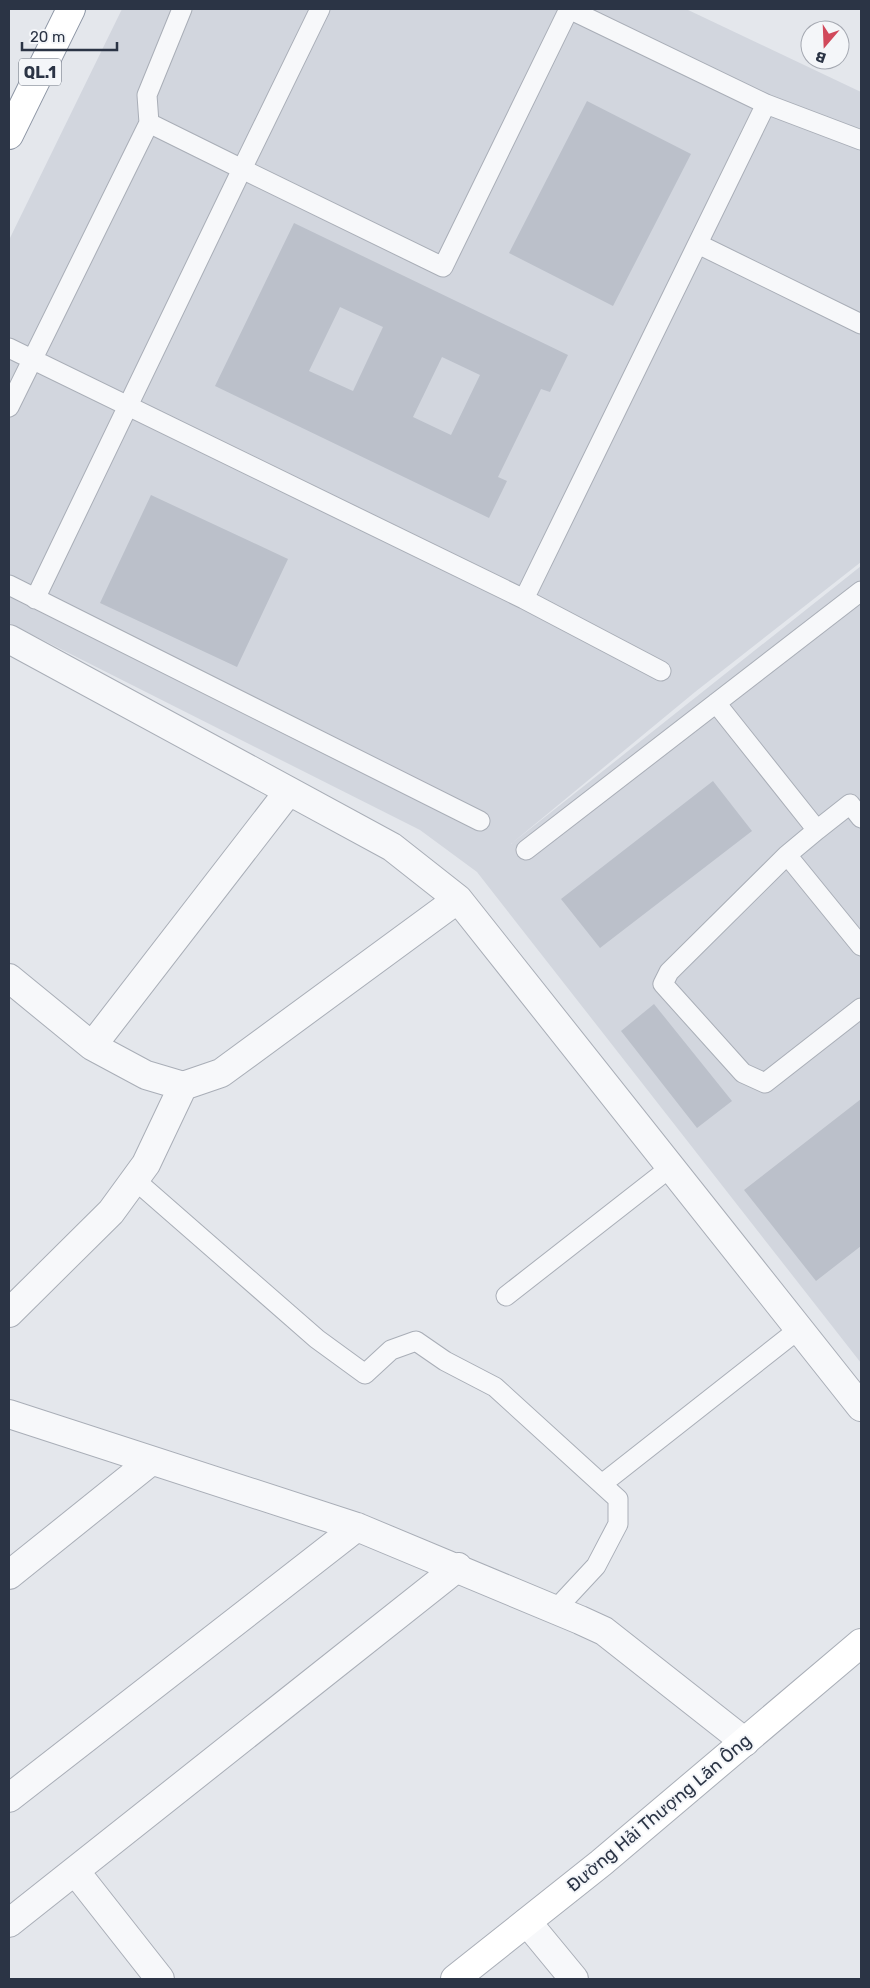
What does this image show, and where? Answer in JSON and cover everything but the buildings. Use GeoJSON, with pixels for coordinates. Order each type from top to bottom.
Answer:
{"type":"FeatureCollection","features":[{"type":"Feature","properties":{"kind":"main road","name":"QL.1"},"geometry":{"type":"LineString","coordinates":[[9,135],[71,9]]}},
{"type":"Feature","properties":{"kind":"main road","name":"Đường Hải Thượng Lãn Ông"},"geometry":{"type":"LineString","coordinates":[[455,1979],[745,1742],[861,1643]]}},
{"type":"Feature","properties":{"kind":"street"},"geometry":{"type":"LineString","coordinates":[[9,639],[392,847],[458,899],[861,1406]]}},
{"type":"Feature","properties":{"kind":"street"},"geometry":{"type":"LineString","coordinates":[[92,1046],[288,790]]}},
{"type":"Feature","properties":{"kind":"street"},"geometry":{"type":"LineString","coordinates":[[9,978],[92,1046],[146,1075],[182,1086],[221,1073],[458,899]]}},
{"type":"Feature","properties":{"kind":"street"},"geometry":{"type":"LineString","coordinates":[[9,1313],[111,1212],[146,1164],[182,1086]]}},
{"type":"Feature","properties":{"kind":"street"},"geometry":{"type":"LineString","coordinates":[[9,1414],[357,1527],[556,1609],[604,1631],[745,1742]]}},
{"type":"Feature","properties":{"kind":"street"},"geometry":{"type":"LineString","coordinates":[[9,1575],[151,1461]]}},
{"type":"Feature","properties":{"kind":"street"},"geometry":{"type":"LineString","coordinates":[[9,1798],[357,1527]]}},
{"type":"Feature","properties":{"kind":"street"},"geometry":{"type":"LineString","coordinates":[[9,1924],[458,1567]]}},
{"type":"Feature","properties":{"kind":"street"},"geometry":{"type":"LineString","coordinates":[[75,1871],[160,1979]]}},
{"type":"Feature","properties":{"kind":"street"},"geometry":{"type":"LineString","coordinates":[[527,1922],[574,1979]]}},
{"type":"Feature","properties":{"kind":"lane"},"geometry":{"type":"LineString","coordinates":[[9,407],[34,360],[149,122],[147,95],[182,9]]}},
{"type":"Feature","properties":{"kind":"lane"},"geometry":{"type":"LineString","coordinates":[[36,599],[320,9]]}},
{"type":"Feature","properties":{"kind":"lane"},"geometry":{"type":"LineString","coordinates":[[149,122],[443,266],[569,9],[766,104],[861,140]]}},
{"type":"Feature","properties":{"kind":"lane"},"geometry":{"type":"LineString","coordinates":[[524,599],[766,104]]}},
{"type":"Feature","properties":{"kind":"lane"},"geometry":{"type":"LineString","coordinates":[[698,244],[861,324]]}},
{"type":"Feature","properties":{"kind":"lane"},"geometry":{"type":"LineString","coordinates":[[9,348],[524,599],[662,671]]}},
{"type":"Feature","properties":{"kind":"lane"},"geometry":{"type":"LineString","coordinates":[[9,585],[480,821]]}},
{"type":"Feature","properties":{"kind":"lane"},"geometry":{"type":"LineString","coordinates":[[526,850],[861,591]]}},
{"type":"Feature","properties":{"kind":"lane"},"geometry":{"type":"LineString","coordinates":[[716,703],[816,830]]}},
{"type":"Feature","properties":{"kind":"lane"},"geometry":{"type":"LineString","coordinates":[[858,806],[816,830],[787,855],[669,972],[663,984],[742,1073],[765,1083],[861,1008]]}},
{"type":"Feature","properties":{"kind":"lane"},"geometry":{"type":"LineString","coordinates":[[787,855],[861,946]]}},
{"type":"Feature","properties":{"kind":"lane"},"geometry":{"type":"LineString","coordinates":[[506,1296],[671,1167]]}},
{"type":"Feature","properties":{"kind":"lane"},"geometry":{"type":"LineString","coordinates":[[134,1180],[317,1339],[365,1374],[391,1350],[416,1341],[445,1361],[495,1387],[618,1499],[618,1524],[596,1566],[556,1609]]}},
{"type":"Feature","properties":{"kind":"lane"},"geometry":{"type":"LineString","coordinates":[[602,1484],[799,1328]]}},
{"type":"Feature","properties":{"kind":"shaded area"},"geometry":{"type":"Polygon","coordinates":[[[122,9],[686,9],[800,63],[800,70],[815,70],[861,92],[861,562],[695,692],[511,844],[861,566],[861,1363],[477,872],[420,830],[9,623],[9,240],[122,9]]]}}]}
